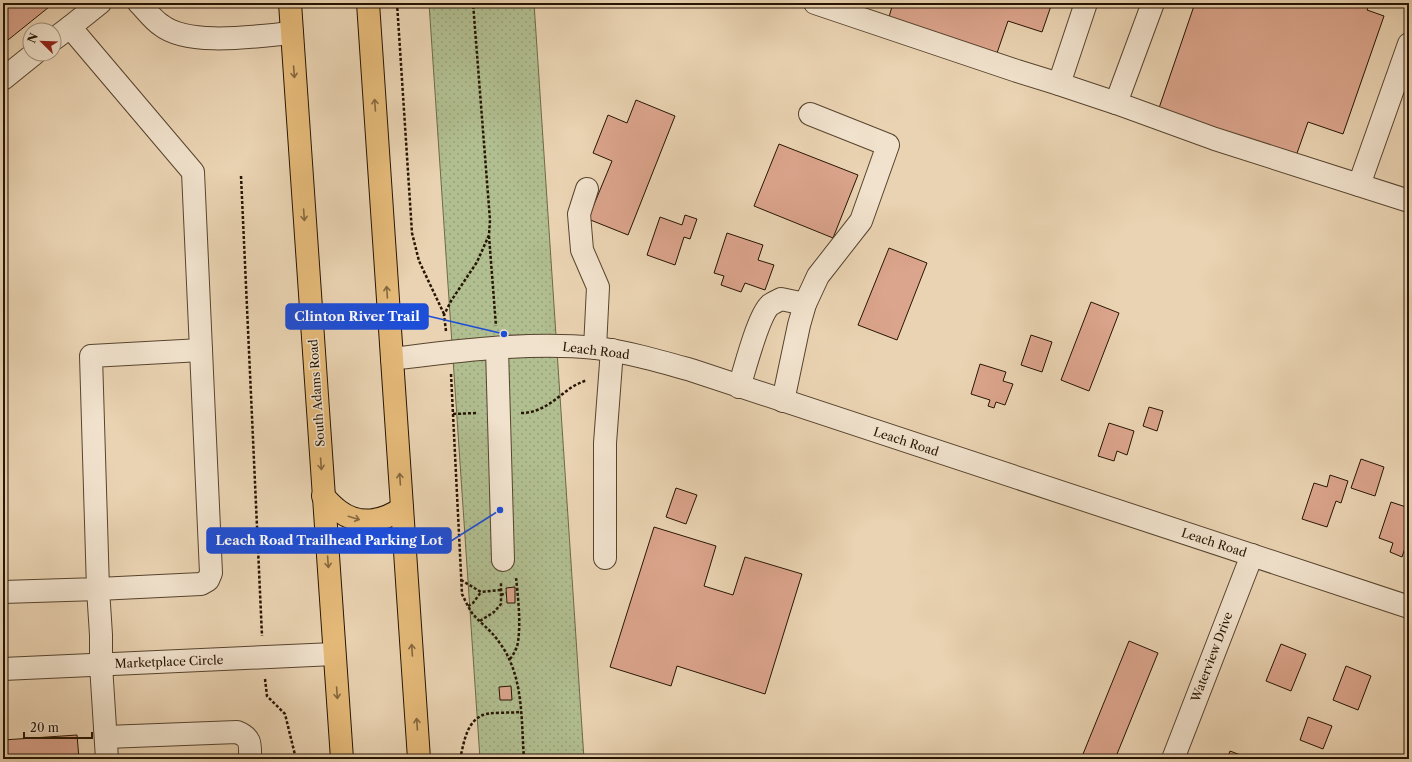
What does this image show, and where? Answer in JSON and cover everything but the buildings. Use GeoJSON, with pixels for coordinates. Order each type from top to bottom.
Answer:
{"type":"FeatureCollection","features":[{"type":"Feature","properties":{"kind":"main road","name":"South Adams Road"},"geometry":{"type":"LineString","coordinates":[[290,3],[342,759]]}},
{"type":"Feature","properties":{"kind":"main road"},"geometry":{"type":"LineString","coordinates":[[368,3],[419,759]]}},
{"type":"Feature","properties":{"kind":"main road"},"geometry":{"type":"LineString","coordinates":[[324,496],[338,511],[352,518],[367,521],[392,515],[402,508]]}},
{"type":"Feature","properties":{"kind":"street"},"geometry":{"type":"LineString","coordinates":[[3,592],[201,584],[208,580],[211,573],[193,172],[62,33],[100,3]]}},
{"type":"Feature","properties":{"kind":"street"},"geometry":{"type":"LineString","coordinates":[[139,3],[161,26],[179,35],[199,37],[246,37],[292,33]]}},
{"type":"Feature","properties":{"kind":"street"},"geometry":{"type":"LineString","coordinates":[[815,3],[1116,103],[1215,139],[1409,201]]}},
{"type":"Feature","properties":{"kind":"street"},"geometry":{"type":"LineString","coordinates":[[1059,84],[1086,3]]}},
{"type":"Feature","properties":{"kind":"street"},"geometry":{"type":"LineString","coordinates":[[1116,103],[1153,3]]}},
{"type":"Feature","properties":{"kind":"street"},"geometry":{"type":"LineString","coordinates":[[1360,185],[1409,44]]}},
{"type":"Feature","properties":{"kind":"street"},"geometry":{"type":"LineString","coordinates":[[3,79],[24,62]]}},
{"type":"Feature","properties":{"kind":"street"},"geometry":{"type":"LineString","coordinates":[[783,402],[799,326],[806,304],[818,276],[861,222],[888,145],[810,114]]}},
{"type":"Feature","properties":{"kind":"street"},"geometry":{"type":"LineString","coordinates":[[587,189],[579,214],[582,250],[598,287],[603,349],[610,377],[605,443],[605,558]]}},
{"type":"Feature","properties":{"kind":"street"},"geometry":{"type":"LineString","coordinates":[[739,387],[763,314],[770,306],[781,299],[806,304]]}},
{"type":"Feature","properties":{"kind":"street","name":"Leach Road"},"geometry":{"type":"LineString","coordinates":[[392,359],[448,352],[542,345],[603,349],[650,358],[1409,607]]}},
{"type":"Feature","properties":{"kind":"street"},"geometry":{"type":"LineString","coordinates":[[497,349],[503,560]]}},
{"type":"Feature","properties":{"kind":"street"},"geometry":{"type":"LineString","coordinates":[[107,759],[101,665],[91,356],[201,350]]}},
{"type":"Feature","properties":{"kind":"street","name":"Waterview Drive"},"geometry":{"type":"LineString","coordinates":[[1173,759],[1252,555]]}},
{"type":"Feature","properties":{"kind":"street","name":"Marketplace Circle"},"geometry":{"type":"LineString","coordinates":[[3,669],[334,654]]}},
{"type":"Feature","properties":{"kind":"street"},"geometry":{"type":"LineString","coordinates":[[106,737],[237,732],[244,735],[249,741],[250,759]]}},
{"type":"Feature","properties":{"kind":"path"},"geometry":{"type":"LineString","coordinates":[[397,3],[412,233],[419,261],[444,315],[446,332]]}},
{"type":"Feature","properties":{"kind":"path"},"geometry":{"type":"LineString","coordinates":[[473,3],[490,220],[489,235],[497,349]]}},
{"type":"Feature","properties":{"kind":"path"},"geometry":{"type":"LineString","coordinates":[[241,176],[263,658],[267,696],[285,714],[296,759]]}},
{"type":"Feature","properties":{"kind":"path"},"geometry":{"type":"LineString","coordinates":[[444,315],[451,300],[477,262],[489,235]]}},
{"type":"Feature","properties":{"kind":"path"},"geometry":{"type":"LineString","coordinates":[[451,376],[462,594],[472,613],[498,640],[510,659],[515,672],[518,683],[524,759]]}},
{"type":"Feature","properties":{"kind":"path"},"geometry":{"type":"LineString","coordinates":[[453,414],[529,413],[544,408],[573,387],[594,377],[610,377]]}},
{"type":"Feature","properties":{"kind":"path"},"geometry":{"type":"LineString","coordinates":[[480,621],[494,612],[501,604],[503,560],[516,567],[519,608],[518,642],[510,659]]}},
{"type":"Feature","properties":{"kind":"path"},"geometry":{"type":"LineString","coordinates":[[461,580],[482,592],[501,590]]}},
{"type":"Feature","properties":{"kind":"path"},"geometry":{"type":"LineString","coordinates":[[468,606],[482,592]]}},
{"type":"Feature","properties":{"kind":"path"},"geometry":{"type":"LineString","coordinates":[[501,594],[506,593]]}},
{"type":"Feature","properties":{"kind":"path"},"geometry":{"type":"LineString","coordinates":[[460,759],[464,742],[472,723],[484,715],[521,712]]}},
{"type":"Feature","properties":{"kind":"green space"},"geometry":{"type":"Polygon","coordinates":[[[429,3],[534,3],[584,759],[480,759],[429,3]]]}},
{"type":"Feature","properties":{"kind":"place","name":"Clinton River Trail"},"geometry":{"type":"Point","coordinates":[504,334]}},
{"type":"Feature","properties":{"kind":"place","name":"Leach Road Trailhead Parking Lot"},"geometry":{"type":"Point","coordinates":[500,510]}}]}
